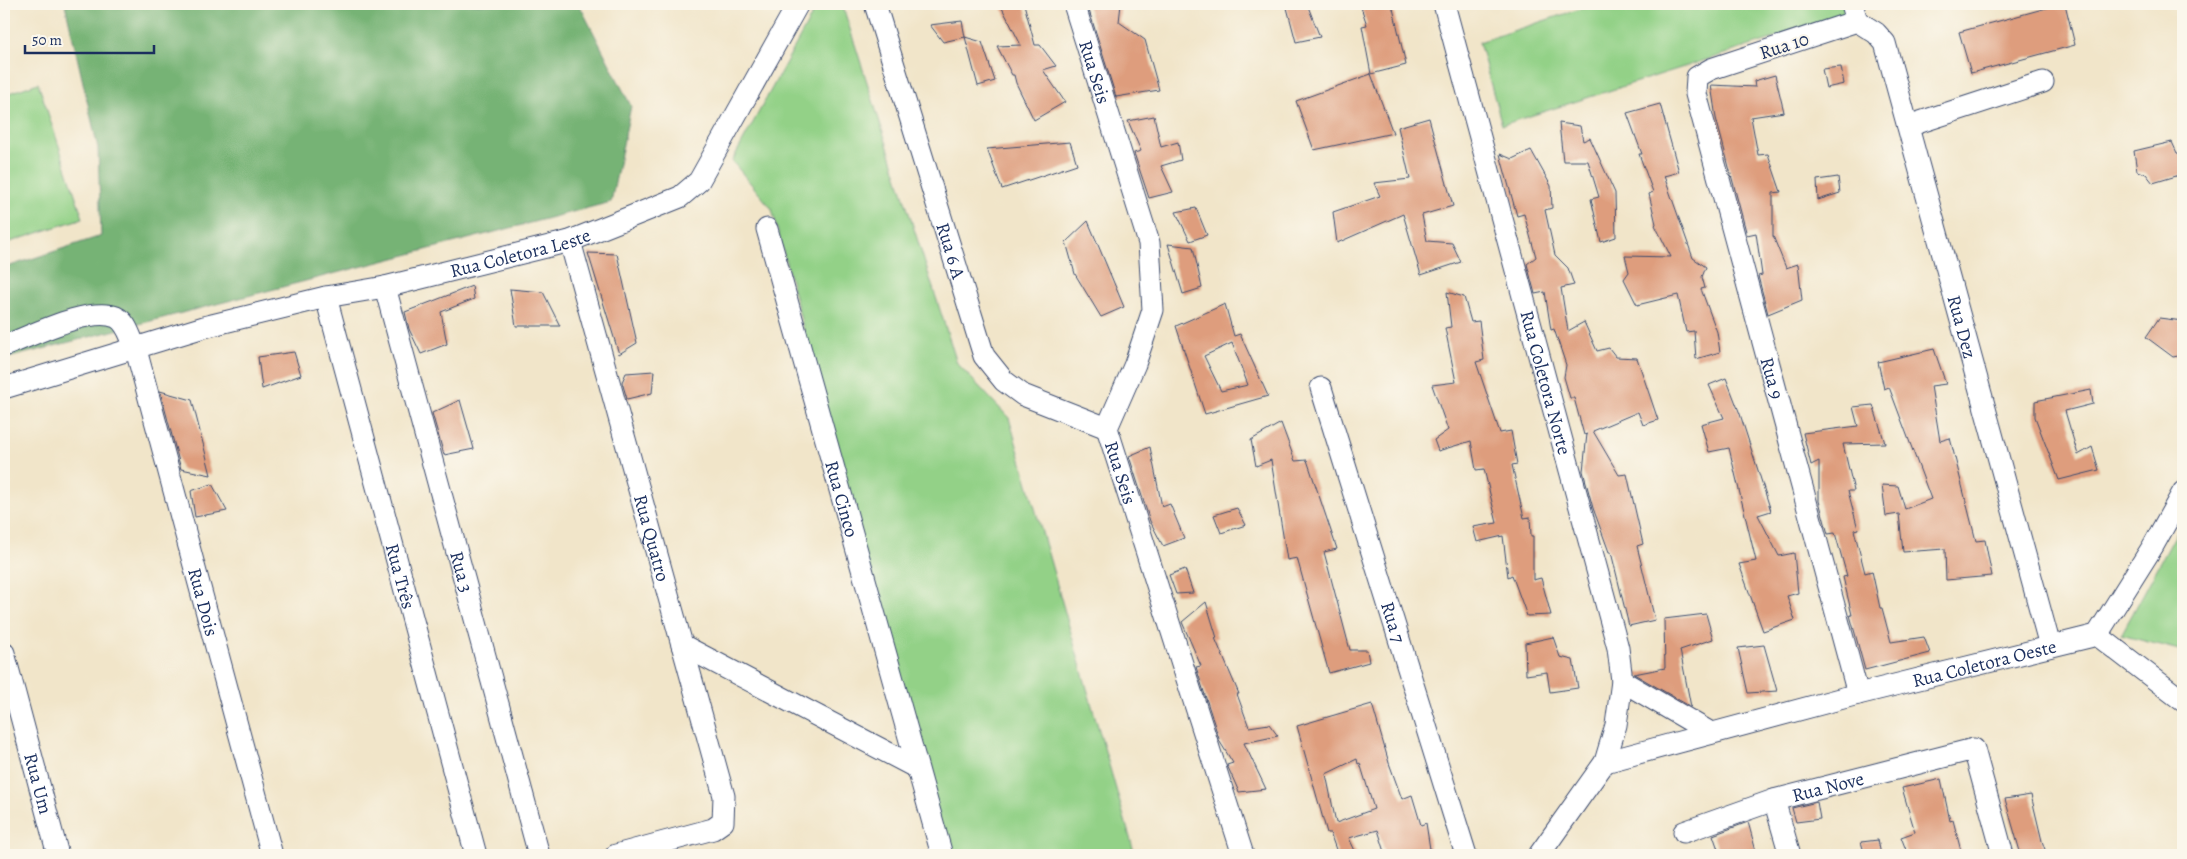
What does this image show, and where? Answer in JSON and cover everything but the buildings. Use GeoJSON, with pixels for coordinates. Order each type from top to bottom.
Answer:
{"type":"FeatureCollection","features":[{"type":"Feature","properties":{"kind":"street","name":"Rua Coletora Leste"},"geometry":{"type":"LineString","coordinates":[[4,388],[135,346],[326,297],[385,287],[570,241],[680,196],[699,181],[783,13],[798,4]]}},
{"type":"Feature","properties":{"kind":"street","name":"Rua 6 A"},"geometry":{"type":"LineString","coordinates":[[875,4],[984,356],[1004,382],[1023,396],[1107,428]]}},
{"type":"Feature","properties":{"kind":"street","name":"Rua Seis"},"geometry":{"type":"LineString","coordinates":[[1074,4],[1149,243],[1153,310],[1135,364],[1107,428],[1243,855]]}},
{"type":"Feature","properties":{"kind":"street","name":"Rua Coletora Norte"},"geometry":{"type":"LineString","coordinates":[[1444,4],[1618,648],[1622,682],[1616,725],[1604,762]]}},
{"type":"Feature","properties":{"kind":"street","name":"Rua 10"},"geometry":{"type":"LineString","coordinates":[[1711,69],[1854,12]]}},
{"type":"Feature","properties":{"kind":"street","name":"Rua Dez"},"geometry":{"type":"LineString","coordinates":[[1854,12],[1885,43],[2050,646]]}},
{"type":"Feature","properties":{"kind":"street","name":"Rua 9"},"geometry":{"type":"LineString","coordinates":[[1711,69],[1697,77],[1696,94],[1858,694]]}},
{"type":"Feature","properties":{"kind":"street"},"geometry":{"type":"LineString","coordinates":[[1908,126],[2044,82]]}},
{"type":"Feature","properties":{"kind":"street","name":"Rua Cinco"},"geometry":{"type":"LineString","coordinates":[[767,229],[942,855]]}},
{"type":"Feature","properties":{"kind":"street","name":"Rua Quatro"},"geometry":{"type":"LineString","coordinates":[[570,241],[724,796],[723,822],[714,829],[616,855]]}},
{"type":"Feature","properties":{"kind":"street","name":"Rua 3"},"geometry":{"type":"LineString","coordinates":[[385,287],[539,855]]}},
{"type":"Feature","properties":{"kind":"street","name":"Rua Três"},"geometry":{"type":"LineString","coordinates":[[326,297],[476,855]]}},
{"type":"Feature","properties":{"kind":"street"},"geometry":{"type":"LineString","coordinates":[[4,346],[84,316],[106,315],[118,318],[126,326],[135,346]]}},
{"type":"Feature","properties":{"kind":"street","name":"Rua Dois"},"geometry":{"type":"LineString","coordinates":[[135,346],[272,855]]}},
{"type":"Feature","properties":{"kind":"street","name":"Rua 7"},"geometry":{"type":"LineString","coordinates":[[1321,388],[1466,855]]}},
{"type":"Feature","properties":{"kind":"street"},"geometry":{"type":"LineString","coordinates":[[2183,492],[2153,546],[2097,635],[2183,701]]}},
{"type":"Feature","properties":{"kind":"street","name":"Rua Coletora Oeste"},"geometry":{"type":"LineString","coordinates":[[1604,762],[1858,694],[2097,635]]}},
{"type":"Feature","properties":{"kind":"street"},"geometry":{"type":"LineString","coordinates":[[682,645],[917,768]]}},
{"type":"Feature","properties":{"kind":"street","name":"Rua Um"},"geometry":{"type":"LineString","coordinates":[[4,653],[58,855]]}},
{"type":"Feature","properties":{"kind":"street"},"geometry":{"type":"LineString","coordinates":[[1622,682],[1710,733]]}},
{"type":"Feature","properties":{"kind":"street","name":"Rua Nove"},"geometry":{"type":"LineString","coordinates":[[1684,832],[1774,800],[1974,749],[2003,855]]}},
{"type":"Feature","properties":{"kind":"street"},"geometry":{"type":"LineString","coordinates":[[1539,855],[1604,762]]}},
{"type":"Feature","properties":{"kind":"street"},"geometry":{"type":"LineString","coordinates":[[1774,800],[1790,855]]}},
{"type":"Feature","properties":{"kind":"green space"},"geometry":{"type":"Polygon","coordinates":[[[65,4],[579,4],[631,106],[611,202],[4,359],[4,268],[101,236],[98,148],[65,4]]]}},
{"type":"Feature","properties":{"kind":"green space"},"geometry":{"type":"Polygon","coordinates":[[[818,4],[842,4],[957,363],[1009,418],[1135,855],[941,855],[772,209],[732,161],[818,4]]]}},
{"type":"Feature","properties":{"kind":"green space"},"geometry":{"type":"Polygon","coordinates":[[[1595,4],[1846,4],[1850,14],[1502,125],[1479,42],[1595,4]]]}},
{"type":"Feature","properties":{"kind":"green space"},"geometry":{"type":"Polygon","coordinates":[[[38,83],[83,218],[4,244],[4,95],[38,83]]]}},
{"type":"Feature","properties":{"kind":"green space"},"geometry":{"type":"Polygon","coordinates":[[[2183,521],[2183,651],[2121,635],[2183,521]]]}}]}
